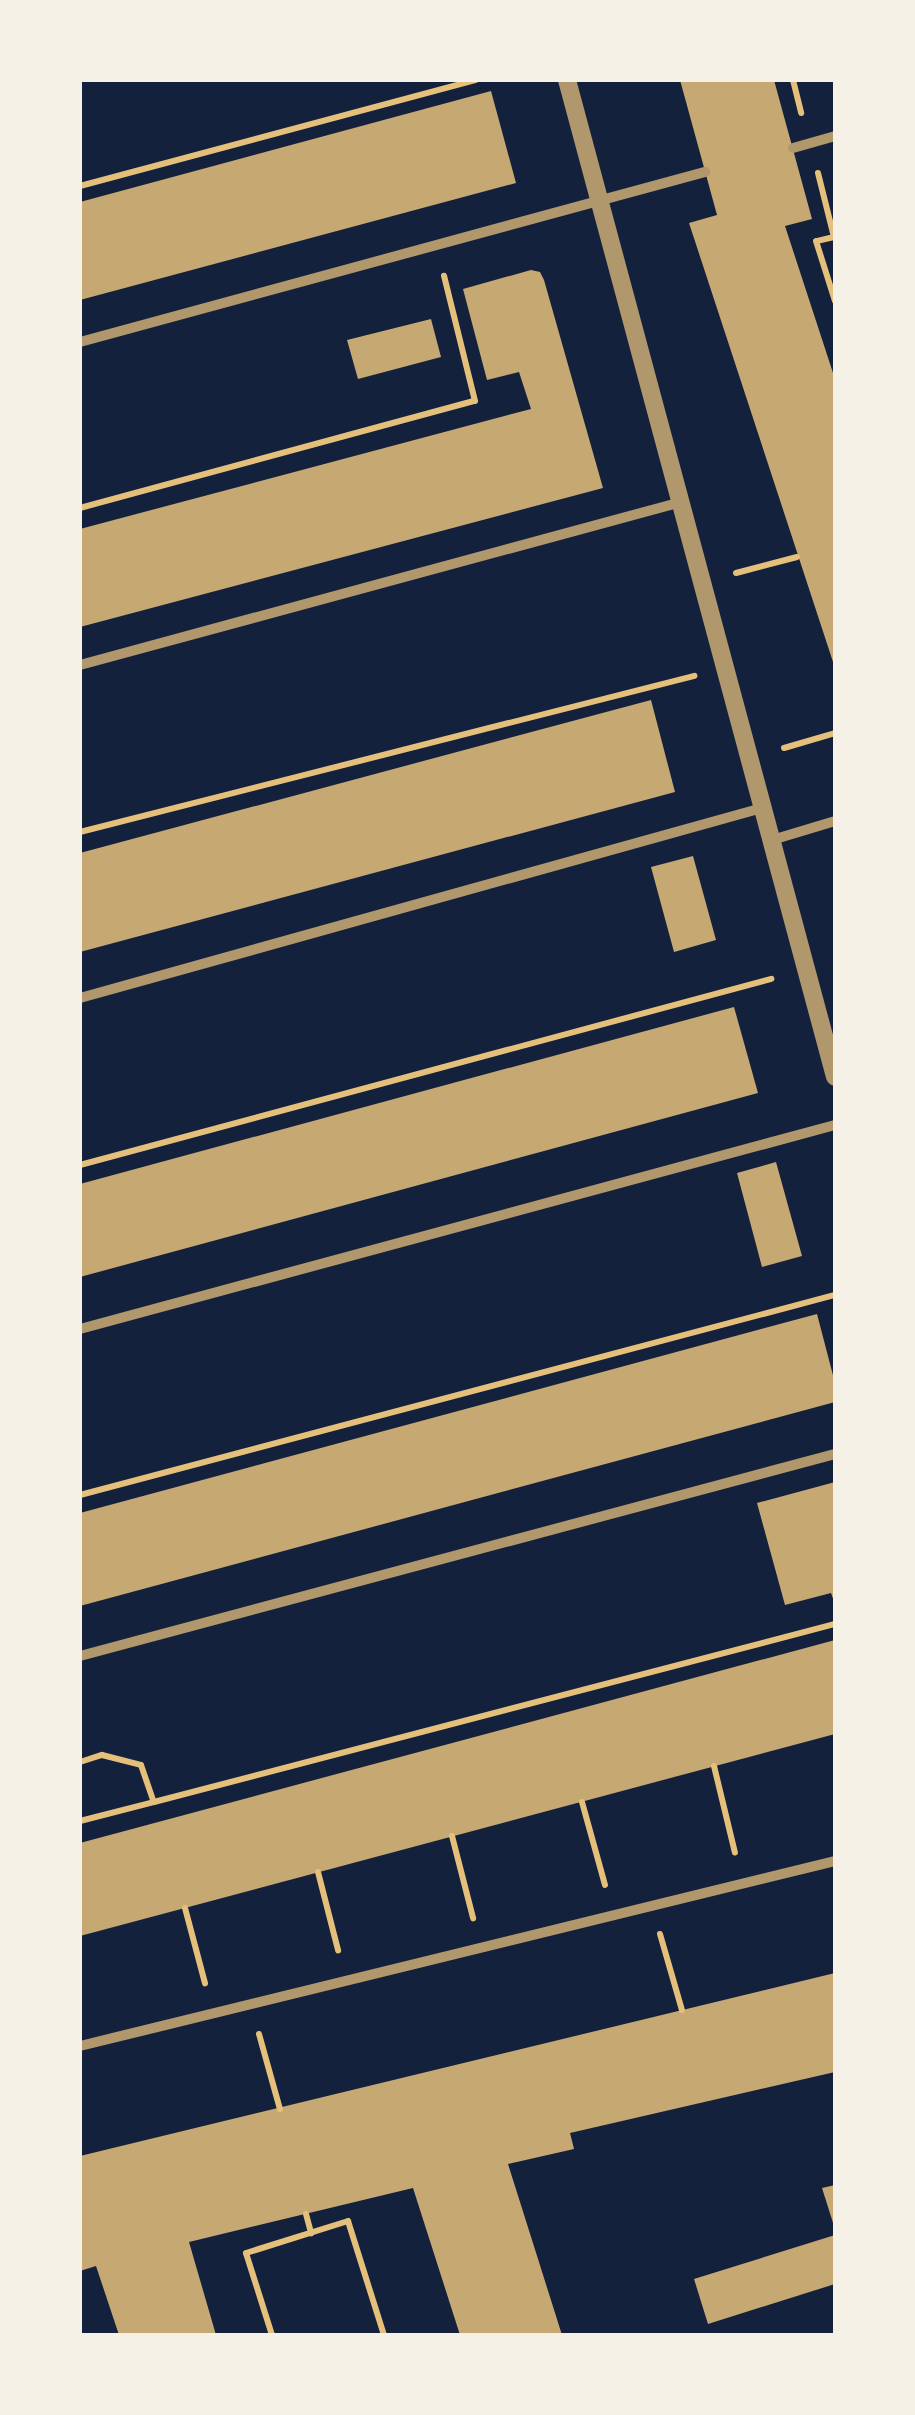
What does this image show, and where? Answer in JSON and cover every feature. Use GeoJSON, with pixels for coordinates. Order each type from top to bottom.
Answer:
{"type":"FeatureCollection","features":[{"type":"Feature","properties":{"kind":"street"},"geometry":{"type":"LineString","coordinates":[[567,80],[835,1077]]}},
{"type":"Feature","properties":{"kind":"street"},"geometry":{"type":"LineString","coordinates":[[792,148],[835,136]]}},
{"type":"Feature","properties":{"kind":"street"},"geometry":{"type":"LineString","coordinates":[[80,342],[706,172]]}},
{"type":"Feature","properties":{"kind":"street"},"geometry":{"type":"LineString","coordinates":[[80,665],[680,502]]}},
{"type":"Feature","properties":{"kind":"street"},"geometry":{"type":"LineString","coordinates":[[80,998],[762,808]]}},
{"type":"Feature","properties":{"kind":"street"},"geometry":{"type":"LineString","coordinates":[[772,840],[835,822]]}},
{"type":"Feature","properties":{"kind":"street"},"geometry":{"type":"LineString","coordinates":[[80,1330],[835,1125]]}},
{"type":"Feature","properties":{"kind":"street"},"geometry":{"type":"LineString","coordinates":[[80,1656],[835,1454]]}},
{"type":"Feature","properties":{"kind":"street"},"geometry":{"type":"LineString","coordinates":[[80,2046],[835,1862]]}},
{"type":"Feature","properties":{"kind":"path"},"geometry":{"type":"LineString","coordinates":[[80,186],[476,80]]}},
{"type":"Feature","properties":{"kind":"path"},"geometry":{"type":"LineString","coordinates":[[792,80],[834,236],[816,242],[835,301]]}},
{"type":"Feature","properties":{"kind":"path"},"geometry":{"type":"LineString","coordinates":[[80,508],[476,401],[437,246]]}},
{"type":"Feature","properties":{"kind":"path"},"geometry":{"type":"LineString","coordinates":[[703,582],[797,556]]}},
{"type":"Feature","properties":{"kind":"path"},"geometry":{"type":"LineString","coordinates":[[80,832],[725,669]]}},
{"type":"Feature","properties":{"kind":"path"},"geometry":{"type":"LineString","coordinates":[[749,759],[835,733]]}},
{"type":"Feature","properties":{"kind":"path"},"geometry":{"type":"LineString","coordinates":[[80,1165],[806,969]]}},
{"type":"Feature","properties":{"kind":"path"},"geometry":{"type":"LineString","coordinates":[[80,1495],[835,1295]]}},
{"type":"Feature","properties":{"kind":"path"},"geometry":{"type":"LineString","coordinates":[[80,1822],[835,1624]]}},
{"type":"Feature","properties":{"kind":"path"},"geometry":{"type":"LineString","coordinates":[[80,1762],[102,1755],[141,1765],[154,1802]]}},
{"type":"Feature","properties":{"kind":"path"},"geometry":{"type":"LineString","coordinates":[[714,1766],[742,1884]]}},
{"type":"Feature","properties":{"kind":"path"},"geometry":{"type":"LineString","coordinates":[[582,1802],[612,1916]]}},
{"type":"Feature","properties":{"kind":"path"},"geometry":{"type":"LineString","coordinates":[[452,1836],[481,1948]]}},
{"type":"Feature","properties":{"kind":"path"},"geometry":{"type":"LineString","coordinates":[[318,1872],[346,1980]]}},
{"type":"Feature","properties":{"kind":"path"},"geometry":{"type":"LineString","coordinates":[[185,1908],[213,2013]]}},
{"type":"Feature","properties":{"kind":"path"},"geometry":{"type":"LineString","coordinates":[[664,1950],[682,2010]]}},
{"type":"Feature","properties":{"kind":"path"},"geometry":{"type":"LineString","coordinates":[[251,2004],[280,2109]]}},
{"type":"Feature","properties":{"kind":"path"},"geometry":{"type":"LineString","coordinates":[[306,2214],[311,2233]]}},
{"type":"Feature","properties":{"kind":"path"},"geometry":{"type":"LineString","coordinates":[[272,2335],[246,2253],[348,2221],[384,2335]]}},
{"type":"Feature","properties":{"kind":"building"},"geometry":{"type":"Polygon","coordinates":[[[680,80],[774,80],[812,219],[785,226],[835,379],[835,668],[689,223],[717,215],[680,80]]]}},
{"type":"Feature","properties":{"kind":"building"},"geometry":{"type":"Polygon","coordinates":[[[491,91],[516,183],[80,300],[80,202],[491,91]]]}},
{"type":"Feature","properties":{"kind":"building"},"geometry":{"type":"Polygon","coordinates":[[[531,270],[540,272],[544,280],[603,488],[80,627],[80,529],[531,409],[519,372],[487,380],[463,289],[531,270]]]}},
{"type":"Feature","properties":{"kind":"building"},"geometry":{"type":"Polygon","coordinates":[[[431,319],[441,357],[358,379],[347,340],[431,319]]]}},
{"type":"Feature","properties":{"kind":"building"},"geometry":{"type":"Polygon","coordinates":[[[651,700],[675,792],[80,952],[80,853],[651,700]]]}},
{"type":"Feature","properties":{"kind":"building"},"geometry":{"type":"Polygon","coordinates":[[[693,856],[716,940],[674,952],[651,867],[693,856]]]}},
{"type":"Feature","properties":{"kind":"building"},"geometry":{"type":"Polygon","coordinates":[[[734,1007],[758,1093],[80,1277],[80,1184],[734,1007]]]}},
{"type":"Feature","properties":{"kind":"building"},"geometry":{"type":"Polygon","coordinates":[[[776,1162],[802,1256],[762,1267],[737,1173],[776,1162]]]}},
{"type":"Feature","properties":{"kind":"building"},"geometry":{"type":"Polygon","coordinates":[[[817,1314],[835,1383],[835,1402],[80,1606],[80,1513],[817,1314]]]}},
{"type":"Feature","properties":{"kind":"building"},"geometry":{"type":"Polygon","coordinates":[[[835,1482],[835,1604],[831,1593],[785,1605],[757,1503],[835,1482]]]}},
{"type":"Feature","properties":{"kind":"building"},"geometry":{"type":"Polygon","coordinates":[[[835,1640],[835,1734],[80,1936],[80,1843],[835,1640]]]}},
{"type":"Feature","properties":{"kind":"building"},"geometry":{"type":"Polygon","coordinates":[[[835,1973],[835,2072],[570,2133],[574,2149],[508,2164],[562,2335],[460,2335],[413,2188],[189,2242],[216,2335],[119,2335],[96,2266],[80,2271],[80,2156],[835,1973]]]}},
{"type":"Feature","properties":{"kind":"building"},"geometry":{"type":"Polygon","coordinates":[[[835,2185],[835,2226],[834,2226],[822,2188],[835,2185]]]}},
{"type":"Feature","properties":{"kind":"building"},"geometry":{"type":"Polygon","coordinates":[[[835,2235],[835,2284],[708,2324],[694,2279],[835,2235]]]}}]}
